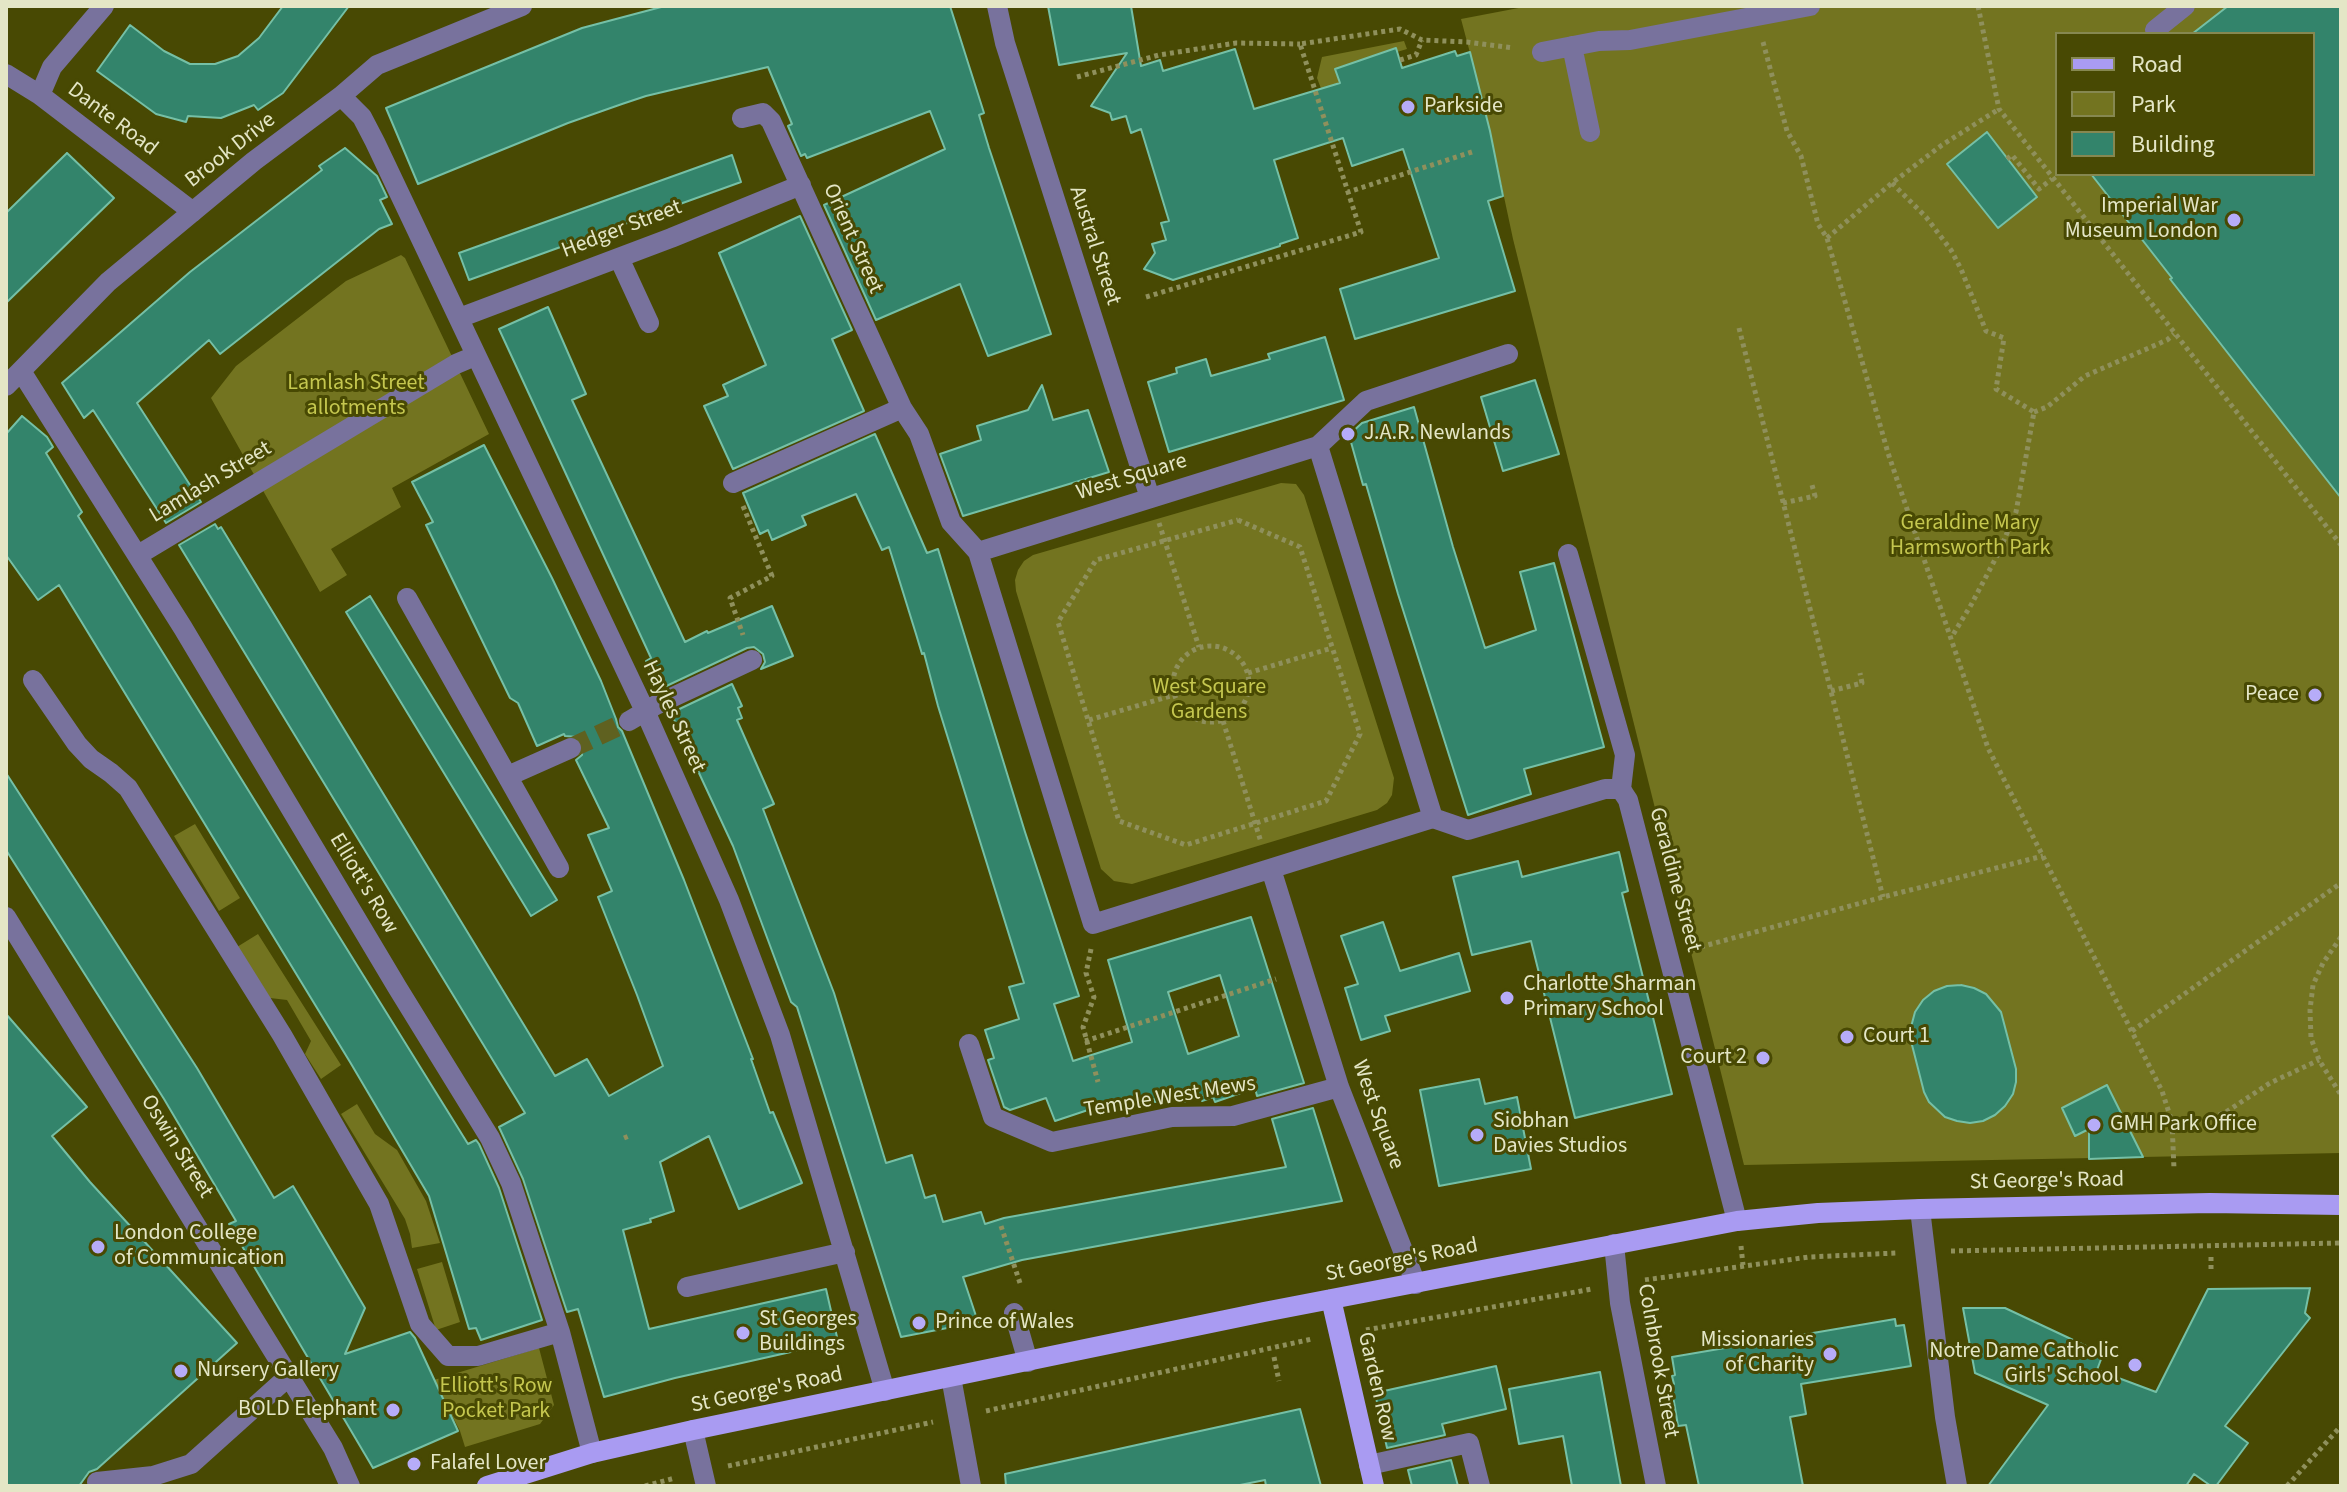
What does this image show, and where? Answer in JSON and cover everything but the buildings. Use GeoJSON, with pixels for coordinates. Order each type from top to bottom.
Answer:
{"type":"FeatureCollection","features":[{"type":"Feature","properties":{"kind":"main road","name":"St George's Road"},"geometry":{"type":"LineString","coordinates":[[487,1486],[592,1453],[693,1430],[1331,1299],[1737,1221],[1818,1213],[1920,1209],[2210,1203],[2341,1205]]}},
{"type":"Feature","properties":{"kind":"main road","name":"Garden Row"},"geometry":{"type":"LineString","coordinates":[[1331,1299],[1374,1486]]}},
{"type":"Feature","properties":{"kind":"street","name":"Dante Road"},"geometry":{"type":"LineString","coordinates":[[40,95],[52,67],[104,6]]}},
{"type":"Feature","properties":{"kind":"street","name":"Brook Drive"},"geometry":{"type":"LineString","coordinates":[[6,386],[108,282],[254,161],[377,65],[522,6]]}},
{"type":"Feature","properties":{"kind":"street","name":"Austral Street"},"geometry":{"type":"LineString","coordinates":[[997,6],[1018,85],[1150,498]]}},
{"type":"Feature","properties":{"kind":"street"},"geometry":{"type":"LineString","coordinates":[[1542,52],[1599,41],[1630,40],[1810,6]]}},
{"type":"Feature","properties":{"kind":"street"},"geometry":{"type":"LineString","coordinates":[[2155,30],[2185,6]]}},
{"type":"Feature","properties":{"kind":"street"},"geometry":{"type":"LineString","coordinates":[[1572,46],[1590,132]]}},
{"type":"Feature","properties":{"kind":"street","name":"Dante Road"},"geometry":{"type":"LineString","coordinates":[[6,74],[40,95],[193,212]]}},
{"type":"Feature","properties":{"kind":"street","name":"Hayles Street"},"geometry":{"type":"LineString","coordinates":[[341,96],[362,117],[459,318],[637,716],[729,900],[780,1035],[885,1391]]}},
{"type":"Feature","properties":{"kind":"street","name":"Orient Street"},"geometry":{"type":"LineString","coordinates":[[742,118],[763,113],[771,121],[902,408],[919,434],[951,522],[978,552]]}},
{"type":"Feature","properties":{"kind":"street","name":"Hedger Street"},"geometry":{"type":"LineString","coordinates":[[459,318],[801,185]]}},
{"type":"Feature","properties":{"kind":"street"},"geometry":{"type":"LineString","coordinates":[[619,258],[649,323]]}},
{"type":"Feature","properties":{"kind":"street"},"geometry":{"type":"LineString","coordinates":[[978,552],[1093,924],[1433,818],[1318,446],[1366,401],[1508,354]]}},
{"type":"Feature","properties":{"kind":"street","name":"Lamlash Street"},"geometry":{"type":"LineString","coordinates":[[138,555],[456,364],[475,356]]}},
{"type":"Feature","properties":{"kind":"street","name":"Elliott's Row"},"geometry":{"type":"LineString","coordinates":[[21,371],[138,555],[490,1138],[511,1183],[560,1332],[592,1453]]}},
{"type":"Feature","properties":{"kind":"street"},"geometry":{"type":"LineString","coordinates":[[733,483],[902,408]]}},
{"type":"Feature","properties":{"kind":"street","name":"West Square"},"geometry":{"type":"LineString","coordinates":[[978,552],[1318,446]]}},
{"type":"Feature","properties":{"kind":"street"},"geometry":{"type":"LineString","coordinates":[[1568,554],[1625,755],[1621,789]]}},
{"type":"Feature","properties":{"kind":"street"},"geometry":{"type":"LineString","coordinates":[[407,598],[559,868]]}},
{"type":"Feature","properties":{"kind":"street"},"geometry":{"type":"LineString","coordinates":[[637,716],[752,660]]}},
{"type":"Feature","properties":{"kind":"street"},"geometry":{"type":"LineString","coordinates":[[33,680],[77,744],[128,788],[282,1035],[379,1204],[420,1324],[448,1356],[478,1356],[560,1332]]}},
{"type":"Feature","properties":{"kind":"street"},"geometry":{"type":"LineString","coordinates":[[508,776],[571,748]]}},
{"type":"Feature","properties":{"kind":"street","name":"Geraldine Street"},"geometry":{"type":"LineString","coordinates":[[1433,818],[1468,830],[1605,789],[1621,789],[1628,800],[1737,1221]]}},
{"type":"Feature","properties":{"kind":"street","name":"West Square"},"geometry":{"type":"LineString","coordinates":[[1271,869],[1339,1087],[1416,1284]]}},
{"type":"Feature","properties":{"kind":"street","name":"Oswin Street"},"geometry":{"type":"LineString","coordinates":[[6,917],[333,1448],[350,1486]]}},
{"type":"Feature","properties":{"kind":"street","name":"Temple West Mews"},"geometry":{"type":"LineString","coordinates":[[969,1044],[993,1117],[1052,1142],[1172,1117],[1233,1116],[1339,1087]]}},
{"type":"Feature","properties":{"kind":"street"},"geometry":{"type":"LineString","coordinates":[[1920,1209],[1945,1417],[1957,1486]]}},
{"type":"Feature","properties":{"kind":"street","name":"Colnbrook Street"},"geometry":{"type":"LineString","coordinates":[[1614,1244],[1617,1284],[1656,1486]]}},
{"type":"Feature","properties":{"kind":"street"},"geometry":{"type":"LineString","coordinates":[[687,1287],[845,1252]]}},
{"type":"Feature","properties":{"kind":"street"},"geometry":{"type":"LineString","coordinates":[[1019,1305],[1028,1362]]}},
{"type":"Feature","properties":{"kind":"street"},"geometry":{"type":"LineString","coordinates":[[97,1482],[153,1476],[191,1464],[289,1376]]}},
{"type":"Feature","properties":{"kind":"street"},"geometry":{"type":"LineString","coordinates":[[951,1377],[971,1486]]}},
{"type":"Feature","properties":{"kind":"street"},"geometry":{"type":"LineString","coordinates":[[693,1430],[705,1479]]}},
{"type":"Feature","properties":{"kind":"street"},"geometry":{"type":"LineString","coordinates":[[1369,1465],[1469,1443],[1480,1486]]}},
{"type":"Feature","properties":{"kind":"path"},"geometry":{"type":"LineString","coordinates":[[1978,6],[1999,109],[2341,545]]}},
{"type":"Feature","properties":{"kind":"path"},"geometry":{"type":"LineString","coordinates":[[1756,16],[1787,131],[1801,156],[1818,224],[1827,238],[1888,453],[1988,748],[2162,1091],[2172,1122],[2174,1169]]}},
{"type":"Feature","properties":{"kind":"path"},"geometry":{"type":"LineString","coordinates":[[1077,77],[1159,55],[1236,43],[1300,44],[1400,29],[1422,40],[1467,42],[1542,52]]}},
{"type":"Feature","properties":{"kind":"path"},"geometry":{"type":"LineString","coordinates":[[1400,60],[1416,55],[1422,40]]}},
{"type":"Feature","properties":{"kind":"path"},"geometry":{"type":"LineString","coordinates":[[1146,297],[1361,232],[1300,44]]}},
{"type":"Feature","properties":{"kind":"path"},"geometry":{"type":"LineString","coordinates":[[1827,238],[1942,145],[1999,109]]}},
{"type":"Feature","properties":{"kind":"path"},"geometry":{"type":"LineString","coordinates":[[1348,192],[1472,152]]}},
{"type":"Feature","properties":{"kind":"path"},"geometry":{"type":"LineString","coordinates":[[2007,159],[2012,155],[2039,189],[2052,179]]}},
{"type":"Feature","properties":{"kind":"path"},"geometry":{"type":"LineString","coordinates":[[1892,183],[1926,217],[1951,250],[1986,331],[2004,338],[1996,389],[2034,412]]}},
{"type":"Feature","properties":{"kind":"path"},"geometry":{"type":"LineString","coordinates":[[1739,328],[1883,897]]}},
{"type":"Feature","properties":{"kind":"path"},"geometry":{"type":"LineString","coordinates":[[2034,412],[2047,407],[2085,376],[2167,340],[2174,334]]}},
{"type":"Feature","properties":{"kind":"path"},"geometry":{"type":"LineString","coordinates":[[1950,639],[1998,554],[2016,512],[2034,412]]}},
{"type":"Feature","properties":{"kind":"path"},"geometry":{"type":"LineString","coordinates":[[733,483],[772,576],[730,598],[752,660]]}},
{"type":"Feature","properties":{"kind":"path"},"geometry":{"type":"LineString","coordinates":[[1783,503],[1815,496],[1812,485]]}},
{"type":"Feature","properties":{"kind":"path"},"geometry":{"type":"LineString","coordinates":[[1150,498],[1199,647]]}},
{"type":"Feature","properties":{"kind":"path"},"geometry":{"type":"LineString","coordinates":[[1238,520],[1300,547],[1360,734],[1326,801],[1186,845],[1119,821],[1058,622],[1096,560],[1165,541],[1238,520]]}},
{"type":"Feature","properties":{"kind":"path"},"geometry":{"type":"LineString","coordinates":[[1215,646],[1229,650],[1241,659],[1248,673],[1248,696],[1242,707],[1223,721],[1199,720],[1188,715],[1174,695],[1173,683],[1181,661],[1199,647],[1215,646]]}},
{"type":"Feature","properties":{"kind":"path"},"geometry":{"type":"LineString","coordinates":[[1248,673],[1332,648]]}},
{"type":"Feature","properties":{"kind":"path"},"geometry":{"type":"LineString","coordinates":[[1831,691],[1862,683],[1860,673]]}},
{"type":"Feature","properties":{"kind":"path"},"geometry":{"type":"LineString","coordinates":[[1089,720],[1174,695]]}},
{"type":"Feature","properties":{"kind":"path"},"geometry":{"type":"LineString","coordinates":[[1223,721],[1271,869]]}},
{"type":"Feature","properties":{"kind":"path"},"geometry":{"type":"LineString","coordinates":[[1669,956],[2043,856]]}},
{"type":"Feature","properties":{"kind":"path"},"geometry":{"type":"LineString","coordinates":[[2132,1031],[2341,883]]}},
{"type":"Feature","properties":{"kind":"path"},"geometry":{"type":"LineString","coordinates":[[1093,924],[1093,942],[1086,973],[1094,997],[1083,1027],[1098,1082]]}},
{"type":"Feature","properties":{"kind":"path"},"geometry":{"type":"LineString","coordinates":[[2341,937],[2323,963],[2313,985],[2310,1010],[2311,1038],[2319,1060],[2341,1095]]}},
{"type":"Feature","properties":{"kind":"path"},"geometry":{"type":"LineString","coordinates":[[1085,1041],[1303,970]]}},
{"type":"Feature","properties":{"kind":"path"},"geometry":{"type":"LineString","coordinates":[[2172,1122],[2207,1120],[2226,1112],[2270,1083],[2319,1060]]}},
{"type":"Feature","properties":{"kind":"path"},"geometry":{"type":"LineString","coordinates":[[624,1138],[631,1135]]}},
{"type":"Feature","properties":{"kind":"path"},"geometry":{"type":"LineString","coordinates":[[1001,1226],[1019,1305]]}},
{"type":"Feature","properties":{"kind":"path"},"geometry":{"type":"LineString","coordinates":[[645,1486],[705,1479],[959,1417],[1339,1334],[1431,1320],[1617,1284],[1796,1258],[1924,1252],[2341,1243]]}},
{"type":"Feature","properties":{"kind":"path"},"geometry":{"type":"LineString","coordinates":[[2211,1257],[2211,1271]]}},
{"type":"Feature","properties":{"kind":"path"},"geometry":{"type":"LineString","coordinates":[[1274,1357],[1279,1381]]}},
{"type":"Feature","properties":{"kind":"path"},"geometry":{"type":"LineString","coordinates":[[2287,1486],[2341,1426]]}},
{"type":"Feature","properties":{"kind":"green space","name":"Geraldine Mary Harmsworth Park"},"geometry":{"type":"Polygon","coordinates":[[[1529,6],[2341,6],[2341,1153],[1744,1165],[1513,239],[1487,117],[1461,19],[1529,6]]]}},
{"type":"Feature","properties":{"kind":"green space"},"geometry":{"type":"Polygon","coordinates":[[[1404,41],[1407,49],[1397,52],[1396,49],[1335,69],[1341,88],[1325,99],[1317,78],[1322,57],[1404,41]]]}},
{"type":"Feature","properties":{"kind":"green space","name":"Lamlash Street allotments"},"geometry":{"type":"Polygon","coordinates":[[[401,255],[489,434],[392,488],[401,507],[331,549],[347,575],[320,592],[211,398],[236,366],[346,281],[401,255]]]}},
{"type":"Feature","properties":{"kind":"green space","name":"West Square Gardens"},"geometry":{"type":"Polygon","coordinates":[[[1281,483],[1296,484],[1304,495],[1394,778],[1392,795],[1377,810],[1132,884],[1114,881],[1101,869],[1016,591],[1018,570],[1033,555],[1281,483]]]}},
{"type":"Feature","properties":{"kind":"green space"},"geometry":{"type":"Polygon","coordinates":[[[195,824],[240,898],[219,911],[174,836],[195,824]]]}},
{"type":"Feature","properties":{"kind":"green space"},"geometry":{"type":"Polygon","coordinates":[[[258,934],[341,1065],[321,1079],[305,1054],[311,1041],[287,1000],[270,998],[237,947],[258,934]]]}},
{"type":"Feature","properties":{"kind":"green space"},"geometry":{"type":"Polygon","coordinates":[[[357,1104],[375,1134],[397,1150],[426,1201],[440,1243],[412,1248],[405,1219],[341,1114],[357,1104]]]}},
{"type":"Feature","properties":{"kind":"green space"},"geometry":{"type":"Polygon","coordinates":[[[442,1262],[460,1322],[436,1330],[417,1269],[442,1262]]]}},
{"type":"Feature","properties":{"kind":"green space","name":"Elliott's Row Pocket Park"},"geometry":{"type":"Polygon","coordinates":[[[539,1348],[554,1405],[540,1424],[465,1447],[434,1380],[539,1348]]]}},
{"type":"Feature","properties":{"kind":"tunnel"},"geometry":{"type":"LineString","coordinates":[[571,748],[629,721]]}},
{"type":"Feature","properties":{"kind":"place","name":"Parkside"},"geometry":{"type":"Point","coordinates":[1408,107]}},
{"type":"Feature","properties":{"kind":"place","name":"Imperial War Museum London"},"geometry":{"type":"Point","coordinates":[2234,220]}},
{"type":"Feature","properties":{"kind":"place","name":"J.A.R. Newlands"},"geometry":{"type":"Point","coordinates":[1348,434]}},
{"type":"Feature","properties":{"kind":"place","name":"Peace"},"geometry":{"type":"Point","coordinates":[2315,695]}},
{"type":"Feature","properties":{"kind":"place","name":"Charlotte Sharman Primary School"},"geometry":{"type":"Point","coordinates":[1507,998]}},
{"type":"Feature","properties":{"kind":"place","name":"Court 1"},"geometry":{"type":"Point","coordinates":[1847,1037]}},
{"type":"Feature","properties":{"kind":"place","name":"Court 2"},"geometry":{"type":"Point","coordinates":[1763,1058]}},
{"type":"Feature","properties":{"kind":"place","name":"GMH Park Office"},"geometry":{"type":"Point","coordinates":[2094,1125]}},
{"type":"Feature","properties":{"kind":"place","name":"Siobhan Davies Studios"},"geometry":{"type":"Point","coordinates":[1477,1135]}},
{"type":"Feature","properties":{"kind":"place","name":"London College of Communication"},"geometry":{"type":"Point","coordinates":[98,1247]}},
{"type":"Feature","properties":{"kind":"place","name":"Prince of Wales"},"geometry":{"type":"Point","coordinates":[919,1323]}},
{"type":"Feature","properties":{"kind":"place","name":"St Georges Buildings"},"geometry":{"type":"Point","coordinates":[743,1333]}},
{"type":"Feature","properties":{"kind":"place","name":"Missionaries of Charity"},"geometry":{"type":"Point","coordinates":[1830,1354]}},
{"type":"Feature","properties":{"kind":"place","name":"Notre Dame Catholic Girls' School"},"geometry":{"type":"Point","coordinates":[2135,1365]}},
{"type":"Feature","properties":{"kind":"place","name":"Nursery Gallery"},"geometry":{"type":"Point","coordinates":[181,1371]}},
{"type":"Feature","properties":{"kind":"place","name":"BOLD Elephant"},"geometry":{"type":"Point","coordinates":[393,1410]}},
{"type":"Feature","properties":{"kind":"place","name":"Falafel Lover"},"geometry":{"type":"Point","coordinates":[414,1464]}}]}
